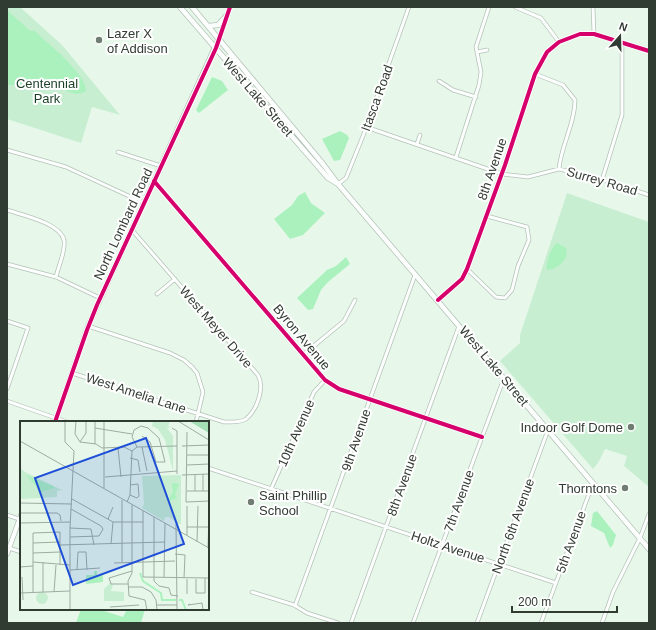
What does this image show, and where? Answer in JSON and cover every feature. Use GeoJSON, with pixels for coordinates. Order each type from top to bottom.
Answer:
{"type":"FeatureCollection","features":[{"type":"Feature","properties":{"kind":"main road","name":"West Lake Street"},"geometry":{"type":"LineString","coordinates":[[180,7],[328,178],[338,184]]}},
{"type":"Feature","properties":{"kind":"main road","name":"West Lake Street"},"geometry":{"type":"LineString","coordinates":[[192,7],[338,184],[649,548]]}},
{"type":"Feature","properties":{"kind":"main road"},"geometry":{"type":"LineString","coordinates":[[208,26],[218,24],[227,16]]}},
{"type":"Feature","properties":{"kind":"street"},"geometry":{"type":"LineString","coordinates":[[219,38],[230,7]]}},
{"type":"Feature","properties":{"kind":"street","name":"Itasca Road"},"geometry":{"type":"LineString","coordinates":[[338,184],[346,178],[409,7]]}},
{"type":"Feature","properties":{"kind":"street"},"geometry":{"type":"LineString","coordinates":[[456,157],[476,97],[481,72],[476,47],[489,7]]}},
{"type":"Feature","properties":{"kind":"street"},"geometry":{"type":"LineString","coordinates":[[515,7],[527,9],[545,21],[559,42],[580,34],[594,34],[649,51]]}},
{"type":"Feature","properties":{"kind":"street"},"geometry":{"type":"LineString","coordinates":[[593,7],[594,34]]}},
{"type":"Feature","properties":{"kind":"street","name":"North Lombard Road"},"geometry":{"type":"LineString","coordinates":[[55,420],[88,326],[100,298],[216,48],[219,38]]}},
{"type":"Feature","properties":{"kind":"street","name":"8th Avenue"},"geometry":{"type":"LineString","coordinates":[[438,300],[462,279],[468,269],[502,174],[538,65],[547,52],[559,42]]}},
{"type":"Feature","properties":{"kind":"street"},"geometry":{"type":"LineString","coordinates":[[602,180],[622,115],[622,42]]}},
{"type":"Feature","properties":{"kind":"street"},"geometry":{"type":"LineString","coordinates":[[477,52],[487,50]]}},
{"type":"Feature","properties":{"kind":"street"},"geometry":{"type":"LineString","coordinates":[[535,74],[563,85],[575,100],[574,112],[561,151],[559,169]]}},
{"type":"Feature","properties":{"kind":"street"},"geometry":{"type":"LineString","coordinates":[[439,81],[453,90],[476,97]]}},
{"type":"Feature","properties":{"kind":"street","name":"Surrey Road"},"geometry":{"type":"LineString","coordinates":[[366,127],[502,174],[528,177],[559,169],[602,180],[649,195]]}},
{"type":"Feature","properties":{"kind":"street"},"geometry":{"type":"LineString","coordinates":[[417,144],[420,135]]}},
{"type":"Feature","properties":{"kind":"street"},"geometry":{"type":"LineString","coordinates":[[7,150],[66,167],[144,203]]}},
{"type":"Feature","properties":{"kind":"street"},"geometry":{"type":"LineString","coordinates":[[118,152],[161,166]]}},
{"type":"Feature","properties":{"kind":"street","name":"Byron Avenue"},"geometry":{"type":"LineString","coordinates":[[154,181],[325,380],[339,389],[482,437]]}},
{"type":"Feature","properties":{"kind":"street"},"geometry":{"type":"LineString","coordinates":[[7,210],[48,224],[61,236],[64,246],[56,277]]}},
{"type":"Feature","properties":{"kind":"street"},"geometry":{"type":"LineString","coordinates":[[468,269],[496,297],[505,298],[512,290],[518,266],[530,240],[527,227],[487,216]]}},
{"type":"Feature","properties":{"kind":"street","name":"West Meyer Drive"},"geometry":{"type":"LineString","coordinates":[[132,230],[258,376]]}},
{"type":"Feature","properties":{"kind":"street"},"geometry":{"type":"LineString","coordinates":[[7,264],[56,277],[100,298]]}},
{"type":"Feature","properties":{"kind":"street","name":"9th Avenue"},"geometry":{"type":"LineString","coordinates":[[295,606],[332,509],[415,274]]}},
{"type":"Feature","properties":{"kind":"street","name":"West Meyer Drive"},"geometry":{"type":"LineString","coordinates":[[157,294],[175,279]]}},
{"type":"Feature","properties":{"kind":"street"},"geometry":{"type":"LineString","coordinates":[[304,354],[347,317],[355,300]]}},
{"type":"Feature","properties":{"kind":"street"},"geometry":{"type":"LineString","coordinates":[[7,321],[28,328],[9,379],[7,389]]}},
{"type":"Feature","properties":{"kind":"street","name":"8th Avenue"},"geometry":{"type":"LineString","coordinates":[[351,623],[459,325]]}},
{"type":"Feature","properties":{"kind":"street"},"geometry":{"type":"LineString","coordinates":[[88,326],[170,353],[184,360],[197,373],[203,395],[196,421]]}},
{"type":"Feature","properties":{"kind":"street","name":"West Amelia Lane"},"geometry":{"type":"LineString","coordinates":[[72,373],[231,422],[246,418],[252,412],[260,394],[261,384],[258,376]]}},
{"type":"Feature","properties":{"kind":"street","name":"7th Avenue"},"geometry":{"type":"LineString","coordinates":[[413,623],[504,378]]}},
{"type":"Feature","properties":{"kind":"street","name":"10th Avenue"},"geometry":{"type":"LineString","coordinates":[[271,489],[314,392],[325,380]]}},
{"type":"Feature","properties":{"kind":"street"},"geometry":{"type":"LineString","coordinates":[[7,401],[55,420]]}},
{"type":"Feature","properties":{"kind":"street","name":"North 6th Avenue"},"geometry":{"type":"LineString","coordinates":[[478,623],[548,430]]}},
{"type":"Feature","properties":{"kind":"street","name":"Holtz Avenue"},"geometry":{"type":"LineString","coordinates":[[209,468],[556,583]]}},
{"type":"Feature","properties":{"kind":"street","name":"5th Avenue"},"geometry":{"type":"LineString","coordinates":[[541,623],[593,483]]}},
{"type":"Feature","properties":{"kind":"street"},"geometry":{"type":"LineString","coordinates":[[602,623],[619,578],[640,538],[649,514]]}},
{"type":"Feature","properties":{"kind":"street"},"geometry":{"type":"LineString","coordinates":[[7,515],[20,517],[7,554]]}},
{"type":"Feature","properties":{"kind":"street"},"geometry":{"type":"LineString","coordinates":[[9,548],[20,552]]}},
{"type":"Feature","properties":{"kind":"street"},"geometry":{"type":"LineString","coordinates":[[252,592],[295,606],[307,613],[338,623]]}},
{"type":"Feature","properties":{"kind":"green space","name":"Centennial Park"},"geometry":{"type":"Polygon","coordinates":[[[7,7],[20,7],[62,45],[120,115],[92,107],[81,143],[7,119],[7,7]]]}},
{"type":"Feature","properties":{"kind":"green space"},"geometry":{"type":"Polygon","coordinates":[[[567,193],[649,222],[649,487],[624,466],[627,456],[605,449],[598,463],[593,469],[500,361],[520,343],[520,335],[567,193]]]}},
{"type":"Feature","properties":{"kind":"shaded area"},"geometry":{"type":"Polygon","coordinates":[[[7,10],[30,31],[35,31],[65,59],[80,76],[85,84],[86,91],[77,94],[46,83],[7,85],[7,10]]]}},
{"type":"Feature","properties":{"kind":"shaded area"},"geometry":{"type":"Polygon","coordinates":[[[212,77],[222,81],[228,90],[199,113],[196,110],[212,77]]]}},
{"type":"Feature","properties":{"kind":"shaded area"},"geometry":{"type":"Polygon","coordinates":[[[340,131],[349,138],[340,160],[334,161],[322,139],[340,131]]]}},
{"type":"Feature","properties":{"kind":"shaded area"},"geometry":{"type":"Polygon","coordinates":[[[305,192],[311,203],[325,213],[303,235],[290,239],[274,219],[292,205],[298,196],[305,192]]]}},
{"type":"Feature","properties":{"kind":"shaded area"},"geometry":{"type":"Polygon","coordinates":[[[557,243],[566,248],[566,256],[562,263],[558,266],[547,270],[549,256],[557,243]]]}},
{"type":"Feature","properties":{"kind":"shaded area"},"geometry":{"type":"Polygon","coordinates":[[[346,257],[350,264],[328,282],[321,290],[313,309],[308,310],[297,298],[327,270],[336,266],[346,257]]]}},
{"type":"Feature","properties":{"kind":"shaded area"},"geometry":{"type":"Polygon","coordinates":[[[597,511],[616,535],[613,545],[610,548],[604,533],[591,526],[593,513],[597,511]]]}},
{"type":"Feature","properties":{"kind":"shaded area"},"geometry":{"type":"Polygon","coordinates":[[[81,610],[101,610],[123,617],[126,610],[145,610],[141,623],[76,623],[81,610]]]}},
{"type":"Feature","properties":{"kind":"cycle path"},"geometry":{"type":"LineString","coordinates":[[55,421],[97,305],[216,48],[230,7]]}},
{"type":"Feature","properties":{"kind":"cycle path"},"geometry":{"type":"LineString","coordinates":[[438,300],[462,279],[467,269],[505,165],[535,74],[547,52],[559,42],[580,34],[594,34],[649,51]]}},
{"type":"Feature","properties":{"kind":"cycle path"},"geometry":{"type":"LineString","coordinates":[[154,181],[325,380],[339,389],[482,437]]}},
{"type":"Feature","properties":{"kind":"place","name":"Lazer X of Addison"},"geometry":{"type":"Point","coordinates":[99,40]}},
{"type":"Feature","properties":{"kind":"place","name":"Indoor Golf Dome"},"geometry":{"type":"Point","coordinates":[631,427]}},
{"type":"Feature","properties":{"kind":"place","name":"Thorntons"},"geometry":{"type":"Point","coordinates":[625,488]}},
{"type":"Feature","properties":{"kind":"place","name":"Saint Phillip School"},"geometry":{"type":"Point","coordinates":[251,502]}}]}
